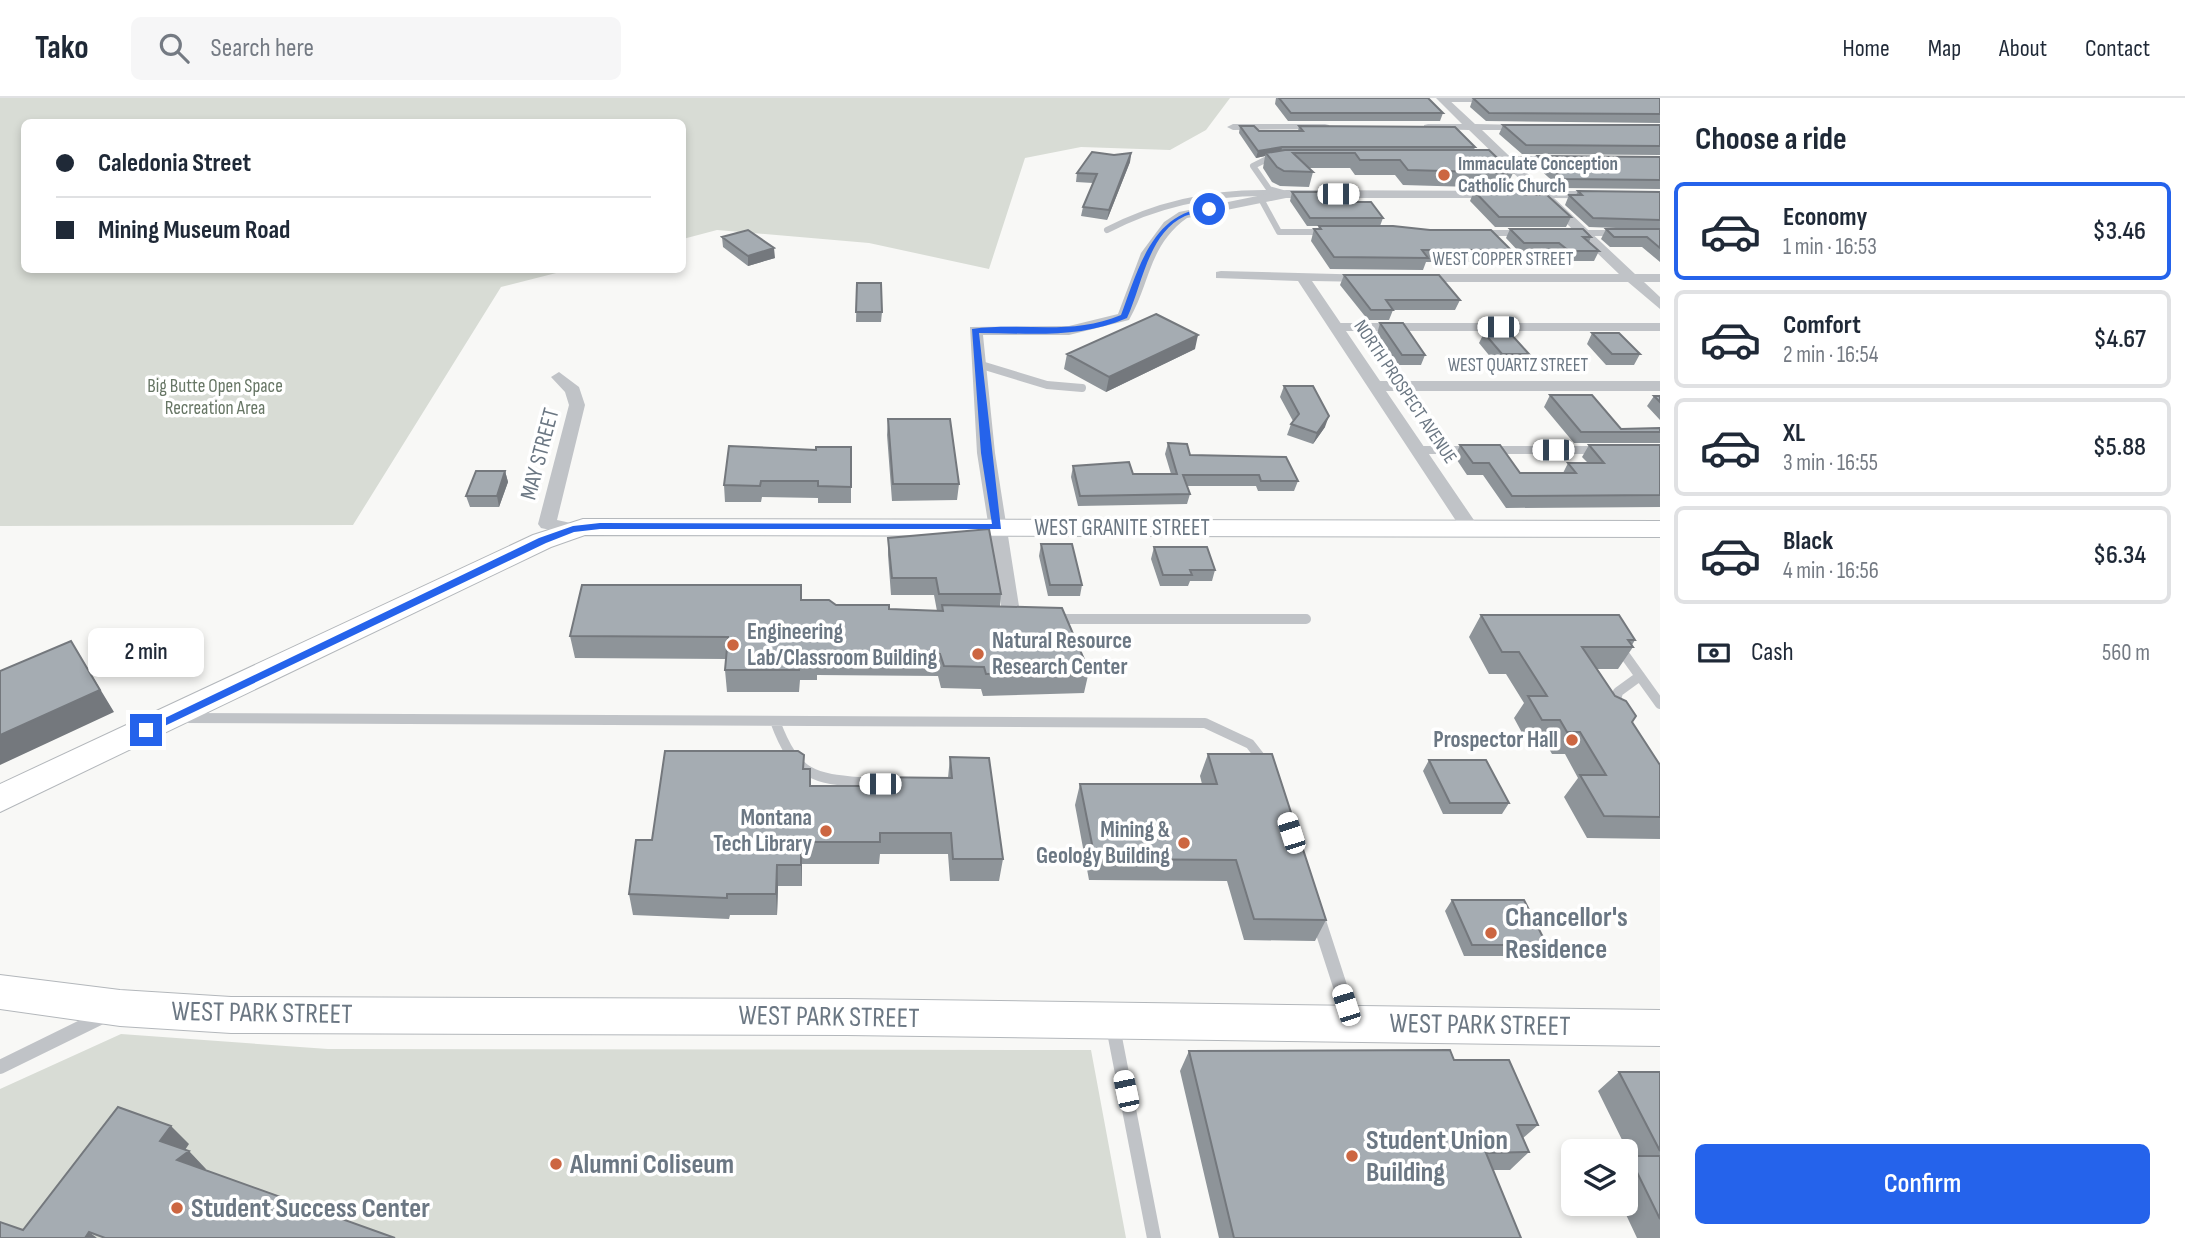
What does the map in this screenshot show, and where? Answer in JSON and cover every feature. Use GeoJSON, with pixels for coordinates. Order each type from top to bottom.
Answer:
{"type":"FeatureCollection","features":[{"type":"Feature","properties":{"kind":"street"},"geometry":{"type":"LineString","coordinates":[[1442,99],[1660,305]]}},
{"type":"Feature","properties":{"kind":"street"},"geometry":{"type":"LineString","coordinates":[[1233,127],[1331,127]]}},
{"type":"Feature","properties":{"kind":"street"},"geometry":{"type":"LineString","coordinates":[[1415,127],[1538,127]]}},
{"type":"Feature","properties":{"kind":"street"},"geometry":{"type":"LineString","coordinates":[[1011,619],[986,453],[975,330],[1065,331],[1098,328],[1124,317],[1148,253],[1169,225],[1183,215],[1286,194],[1660,195]]}},
{"type":"Feature","properties":{"kind":"street","name":"WEST COPPER STREET"},"geometry":{"type":"LineString","coordinates":[[1221,275],[1303,278],[1660,278]]}},
{"type":"Feature","properties":{"kind":"street","name":"NORTH PROSPECT AVENUE"},"geometry":{"type":"LineString","coordinates":[[1303,278],[1471,529]]}},
{"type":"Feature","properties":{"kind":"street","name":"MAY STREET"},"geometry":{"type":"LineString","coordinates":[[559,377],[573,390],[577,405],[547,524],[578,528]]}},
{"type":"Feature","properties":{"kind":"street","name":"WEST QUARTZ STREET"},"geometry":{"type":"LineString","coordinates":[[1377,386],[1660,386]]}},
{"type":"Feature","properties":{"kind":"street"},"geometry":{"type":"LineString","coordinates":[[0,799],[530,546],[578,528]]}},
{"type":"Feature","properties":{"kind":"street","name":"WEST GRANITE STREET"},"geometry":{"type":"LineString","coordinates":[[578,528],[1660,529]]}},
{"type":"Feature","properties":{"kind":"street","name":"WEST PARK STREET"},"geometry":{"type":"LineString","coordinates":[[0,992],[120,1008],[231,1015],[833,1017],[1660,1028]]}},
{"type":"Feature","properties":{"kind":"lane"},"geometry":{"type":"LineString","coordinates":[[1442,99],[1497,99]]}},
{"type":"Feature","properties":{"kind":"lane"},"geometry":{"type":"LineString","coordinates":[[1281,159],[1265,160],[1253,166],[1269,189],[1286,194]]}},
{"type":"Feature","properties":{"kind":"lane"},"geometry":{"type":"LineString","coordinates":[[1477,159],[1557,159]]}},
{"type":"Feature","properties":{"kind":"lane"},"geometry":{"type":"LineString","coordinates":[[1107,230],[1141,211],[1169,204],[1235,194],[1286,194]]}},
{"type":"Feature","properties":{"kind":"lane"},"geometry":{"type":"LineString","coordinates":[[1261,199],[1279,232],[1335,233]]}},
{"type":"Feature","properties":{"kind":"lane"},"geometry":{"type":"LineString","coordinates":[[1473,233],[1528,233]]}},
{"type":"Feature","properties":{"kind":"lane"},"geometry":{"type":"LineString","coordinates":[[1570,233],[1622,233]]}},
{"type":"Feature","properties":{"kind":"lane"},"geometry":{"type":"LineString","coordinates":[[1336,327],[1660,327]]}},
{"type":"Feature","properties":{"kind":"lane"},"geometry":{"type":"LineString","coordinates":[[978,364],[1047,385],[1082,388]]}},
{"type":"Feature","properties":{"kind":"lane"},"geometry":{"type":"LineString","coordinates":[[1419,450],[1606,450]]}},
{"type":"Feature","properties":{"kind":"lane"},"geometry":{"type":"LineString","coordinates":[[1038,619],[1306,619]]}},
{"type":"Feature","properties":{"kind":"lane"},"geometry":{"type":"LineString","coordinates":[[1614,639],[1660,704]]}},
{"type":"Feature","properties":{"kind":"lane"},"geometry":{"type":"LineString","coordinates":[[1620,725],[1613,705],[1616,692],[1624,684],[1640,676]]}},
{"type":"Feature","properties":{"kind":"lane"},"geometry":{"type":"LineString","coordinates":[[172,718],[1205,723],[1239,736],[1262,753],[1274,782]]}},
{"type":"Feature","properties":{"kind":"lane"},"geometry":{"type":"LineString","coordinates":[[775,721],[786,751],[816,778],[859,784],[887,784]]}},
{"type":"Feature","properties":{"kind":"lane"},"geometry":{"type":"LineString","coordinates":[[1311,897],[1352,1023]]}},
{"type":"Feature","properties":{"kind":"lane"},"geometry":{"type":"LineString","coordinates":[[0,1067],[120,1008]]}},
{"type":"Feature","properties":{"kind":"lane"},"geometry":{"type":"LineString","coordinates":[[1111,1021],[1154,1238]]}},
{"type":"Feature","properties":{"kind":"green space","name":"Big Butte Open Space Recreation Area"},"geometry":{"type":"Polygon","coordinates":[[[0,98],[1230,98],[1206,130],[1170,150],[1081,147],[1025,158],[989,269],[869,243],[717,230],[686,238],[686,119],[21,119],[21,273],[556,273],[501,287],[353,525],[0,526],[0,98]]]}},
{"type":"Feature","properties":{"kind":"green space","name":"Alumni Coliseum"},"geometry":{"type":"Polygon","coordinates":[[[121,1034],[328,1049],[1091,1050],[1126,1238],[0,1238],[0,1089],[121,1034]]]}},
{"type":"Feature","properties":{"kind":"building"},"geometry":{"type":"Polygon","coordinates":[[[1279,98],[1428,98],[1443,113],[1291,113],[1279,98]]]}},
{"type":"Feature","properties":{"kind":"building"},"geometry":{"type":"Polygon","coordinates":[[[1473,98],[1660,98],[1660,114],[1489,113],[1473,98]]]}},
{"type":"Feature","properties":{"kind":"building"},"geometry":{"type":"Polygon","coordinates":[[[1503,125],[1660,125],[1660,146],[1526,145],[1503,125]]]}},
{"type":"Feature","properties":{"kind":"building"},"geometry":{"type":"Polygon","coordinates":[[[1240,126],[1254,126],[1259,131],[1303,131],[1299,126],[1455,127],[1475,147],[1282,147],[1258,151],[1240,126]]]}},
{"type":"Feature","properties":{"kind":"building"},"geometry":{"type":"Polygon","coordinates":[[[1285,150],[1489,150],[1513,173],[1408,170],[1400,160],[1360,160],[1355,153],[1293,153],[1313,172],[1284,171],[1277,167],[1266,153],[1285,150]]]}},
{"type":"Feature","properties":{"kind":"building"},"geometry":{"type":"Polygon","coordinates":[[[1092,152],[1114,155],[1131,153],[1109,210],[1083,207],[1097,174],[1077,173],[1092,152]]]}},
{"type":"Feature","properties":{"kind":"building"},"geometry":{"type":"Polygon","coordinates":[[[1538,156],[1660,157],[1660,180],[1564,179],[1538,156]]]}},
{"type":"Feature","properties":{"kind":"building"},"geometry":{"type":"Polygon","coordinates":[[[1474,191],[1523,191],[1527,195],[1547,195],[1571,217],[1499,217],[1474,191]]]}},
{"type":"Feature","properties":{"kind":"building"},"geometry":{"type":"Polygon","coordinates":[[[1578,191],[1660,192],[1660,220],[1593,218],[1569,195],[1582,195],[1578,191]]]}},
{"type":"Feature","properties":{"kind":"building"},"geometry":{"type":"Polygon","coordinates":[[[1292,192],[1325,192],[1336,202],[1371,202],[1383,218],[1310,218],[1292,192]]]}},
{"type":"Feature","properties":{"kind":"building"},"geometry":{"type":"Polygon","coordinates":[[[1319,226],[1491,230],[1511,250],[1422,250],[1428,258],[1334,257],[1314,229],[1321,229],[1319,226]]]}},
{"type":"Feature","properties":{"kind":"building"},"geometry":{"type":"Polygon","coordinates":[[[1510,229],[1583,229],[1591,237],[1583,237],[1599,251],[1569,251],[1559,243],[1524,243],[1510,229]]]}},
{"type":"Feature","properties":{"kind":"building"},"geometry":{"type":"Polygon","coordinates":[[[1606,229],[1660,229],[1660,248],[1647,237],[1614,237],[1606,229]]]}},
{"type":"Feature","properties":{"kind":"building"},"geometry":{"type":"Polygon","coordinates":[[[748,230],[774,248],[748,256],[722,237],[748,230]]]}},
{"type":"Feature","properties":{"kind":"building"},"geometry":{"type":"Polygon","coordinates":[[[1344,275],[1439,275],[1460,300],[1386,300],[1393,310],[1371,310],[1344,275]]]}},
{"type":"Feature","properties":{"kind":"building"},"geometry":{"type":"Polygon","coordinates":[[[857,283],[881,283],[882,312],[856,312],[857,283]]]}},
{"type":"Feature","properties":{"kind":"building"},"geometry":{"type":"Polygon","coordinates":[[[1156,314],[1198,335],[1109,377],[1067,354],[1156,314]]]}},
{"type":"Feature","properties":{"kind":"building"},"geometry":{"type":"Polygon","coordinates":[[[1380,323],[1403,323],[1425,355],[1402,355],[1380,323]]]}},
{"type":"Feature","properties":{"kind":"building"},"geometry":{"type":"Polygon","coordinates":[[[1484,333],[1510,333],[1529,354],[1502,354],[1484,333]]]}},
{"type":"Feature","properties":{"kind":"building"},"geometry":{"type":"Polygon","coordinates":[[[1592,333],[1619,333],[1640,354],[1612,354],[1592,333]]]}},
{"type":"Feature","properties":{"kind":"building"},"geometry":{"type":"Polygon","coordinates":[[[1284,386],[1313,386],[1329,416],[1317,433],[1291,424],[1299,414],[1284,386]]]}},
{"type":"Feature","properties":{"kind":"building"},"geometry":{"type":"Polygon","coordinates":[[[1550,395],[1592,395],[1621,429],[1660,428],[1660,432],[1581,432],[1550,395]]]}},
{"type":"Feature","properties":{"kind":"building"},"geometry":{"type":"Polygon","coordinates":[[[888,419],[950,419],[959,484],[893,484],[888,419]]]}},
{"type":"Feature","properties":{"kind":"building"},"geometry":{"type":"Polygon","coordinates":[[[1168,443],[1187,444],[1190,455],[1286,457],[1298,481],[1261,481],[1259,475],[1183,475],[1190,494],[1080,496],[1073,466],[1129,462],[1133,474],[1177,474],[1168,443]]]}},
{"type":"Feature","properties":{"kind":"building"},"geometry":{"type":"Polygon","coordinates":[[[1460,445],[1500,445],[1520,473],[1576,473],[1568,463],[1604,463],[1589,445],[1660,445],[1660,495],[1512,496],[1489,463],[1473,463],[1460,445]]]}},
{"type":"Feature","properties":{"kind":"building"},"geometry":{"type":"Polygon","coordinates":[[[729,446],[816,450],[816,447],[851,447],[851,487],[818,486],[818,481],[761,481],[760,486],[724,485],[729,446]]]}},
{"type":"Feature","properties":{"kind":"building"},"geometry":{"type":"Polygon","coordinates":[[[476,471],[505,471],[497,496],[466,496],[476,471]]]}},
{"type":"Feature","properties":{"kind":"building"},"geometry":{"type":"Polygon","coordinates":[[[989,529],[1001,594],[939,594],[936,578],[892,578],[888,538],[989,529]]]}},
{"type":"Feature","properties":{"kind":"building"},"geometry":{"type":"Polygon","coordinates":[[[1041,544],[1072,544],[1082,585],[1050,585],[1041,544]]]}},
{"type":"Feature","properties":{"kind":"building"},"geometry":{"type":"Polygon","coordinates":[[[1154,547],[1207,547],[1215,570],[1190,570],[1192,575],[1163,575],[1154,547]]]}},
{"type":"Feature","properties":{"kind":"building"},"geometry":{"type":"Polygon","coordinates":[[[582,585],[801,585],[801,600],[829,600],[836,605],[889,605],[889,609],[943,611],[942,605],[1062,608],[1089,671],[986,674],[984,667],[944,666],[940,654],[817,653],[817,658],[799,658],[799,670],[725,670],[728,637],[570,636],[582,585]]]}},
{"type":"Feature","properties":{"kind":"building"},"geometry":{"type":"Polygon","coordinates":[[[1481,615],[1619,615],[1635,640],[1628,640],[1633,647],[1582,647],[1615,696],[1626,701],[1636,716],[1632,722],[1660,765],[1660,817],[1604,816],[1580,775],[1606,775],[1580,732],[1567,732],[1560,720],[1542,720],[1528,696],[1547,696],[1519,652],[1502,652],[1481,615]]]}},
{"type":"Feature","properties":{"kind":"building"},"geometry":{"type":"Polygon","coordinates":[[[71,641],[100,690],[0,735],[0,671],[71,641]]]}},
{"type":"Feature","properties":{"kind":"building","name":"Montana Tech Library"},"geometry":{"type":"Polygon","coordinates":[[[665,751],[798,751],[804,755],[803,769],[810,769],[810,786],[867,786],[867,777],[952,778],[950,757],[989,758],[1003,859],[953,859],[951,833],[880,833],[880,842],[801,842],[801,865],[777,865],[776,894],[727,894],[727,898],[629,894],[636,840],[652,840],[665,751]]]}},
{"type":"Feature","properties":{"kind":"building","name":"Mining & Geology Building"},"geometry":{"type":"Polygon","coordinates":[[[1208,754],[1272,754],[1326,920],[1254,919],[1236,860],[1095,859],[1080,784],[1217,784],[1208,754]]]}},
{"type":"Feature","properties":{"kind":"building"},"geometry":{"type":"Polygon","coordinates":[[[1429,760],[1486,760],[1509,803],[1450,803],[1429,760]]]}},
{"type":"Feature","properties":{"kind":"building","name":"Chancellor's Residence"},"geometry":{"type":"Polygon","coordinates":[[[1452,900],[1524,900],[1547,945],[1472,945],[1452,900]]]}},
{"type":"Feature","properties":{"kind":"building","name":"Student Union Building"},"geometry":{"type":"Polygon","coordinates":[[[1450,1050],[1454,1060],[1509,1060],[1538,1125],[1517,1125],[1529,1152],[1486,1153],[1521,1238],[1234,1238],[1189,1051],[1450,1050]]]}},
{"type":"Feature","properties":{"kind":"building"},"geometry":{"type":"Polygon","coordinates":[[[1619,1072],[1660,1072],[1660,1151],[1619,1072]]]}},
{"type":"Feature","properties":{"kind":"building","name":"Student Success Center"},"geometry":{"type":"Polygon","coordinates":[[[118,1107],[171,1126],[160,1141],[189,1151],[177,1160],[395,1238],[105,1238],[89,1232],[85,1238],[0,1238],[0,1222],[23,1230],[118,1107]]]}},
{"type":"Feature","properties":{"kind":"building"},"geometry":{"type":"Polygon","coordinates":[[[1638,1156],[1660,1156],[1660,1219],[1638,1174],[1638,1156]]]}},
{"type":"Feature","properties":{"kind":"place","name":"Immaculate Conception Catholic Church"},"geometry":{"type":"Point","coordinates":[1444,175]}},
{"type":"Feature","properties":{"kind":"place","name":"Engineering Lab/Classroom Building"},"geometry":{"type":"Point","coordinates":[733,645]}},
{"type":"Feature","properties":{"kind":"place","name":"Natural Resource Research Center"},"geometry":{"type":"Point","coordinates":[978,654]}},
{"type":"Feature","properties":{"kind":"place","name":"Prospector Hall"},"geometry":{"type":"Point","coordinates":[1572,740]}},
{"type":"Feature","properties":{"kind":"place","name":"Montana Tech Library"},"geometry":{"type":"Point","coordinates":[826,831]}},
{"type":"Feature","properties":{"kind":"place","name":"Mining & Geology Building"},"geometry":{"type":"Point","coordinates":[1184,843]}},
{"type":"Feature","properties":{"kind":"place","name":"Chancellor's Residence"},"geometry":{"type":"Point","coordinates":[1491,933]}},
{"type":"Feature","properties":{"kind":"place","name":"Student Union Building"},"geometry":{"type":"Point","coordinates":[1352,1156]}},
{"type":"Feature","properties":{"kind":"place","name":"Alumni Coliseum"},"geometry":{"type":"Point","coordinates":[556,1164]}},
{"type":"Feature","properties":{"kind":"place","name":"Student Success Center"},"geometry":{"type":"Point","coordinates":[177,1208]}},
{"type":"Feature","properties":{"kind":"route"},"geometry":{"type":"LineString","coordinates":[[146,730],[563,531],[600,526],[998,527],[986,453],[975,330],[1065,331],[1098,328],[1124,317],[1148,253],[1169,225],[1183,215],[1209,209]]}}]}
